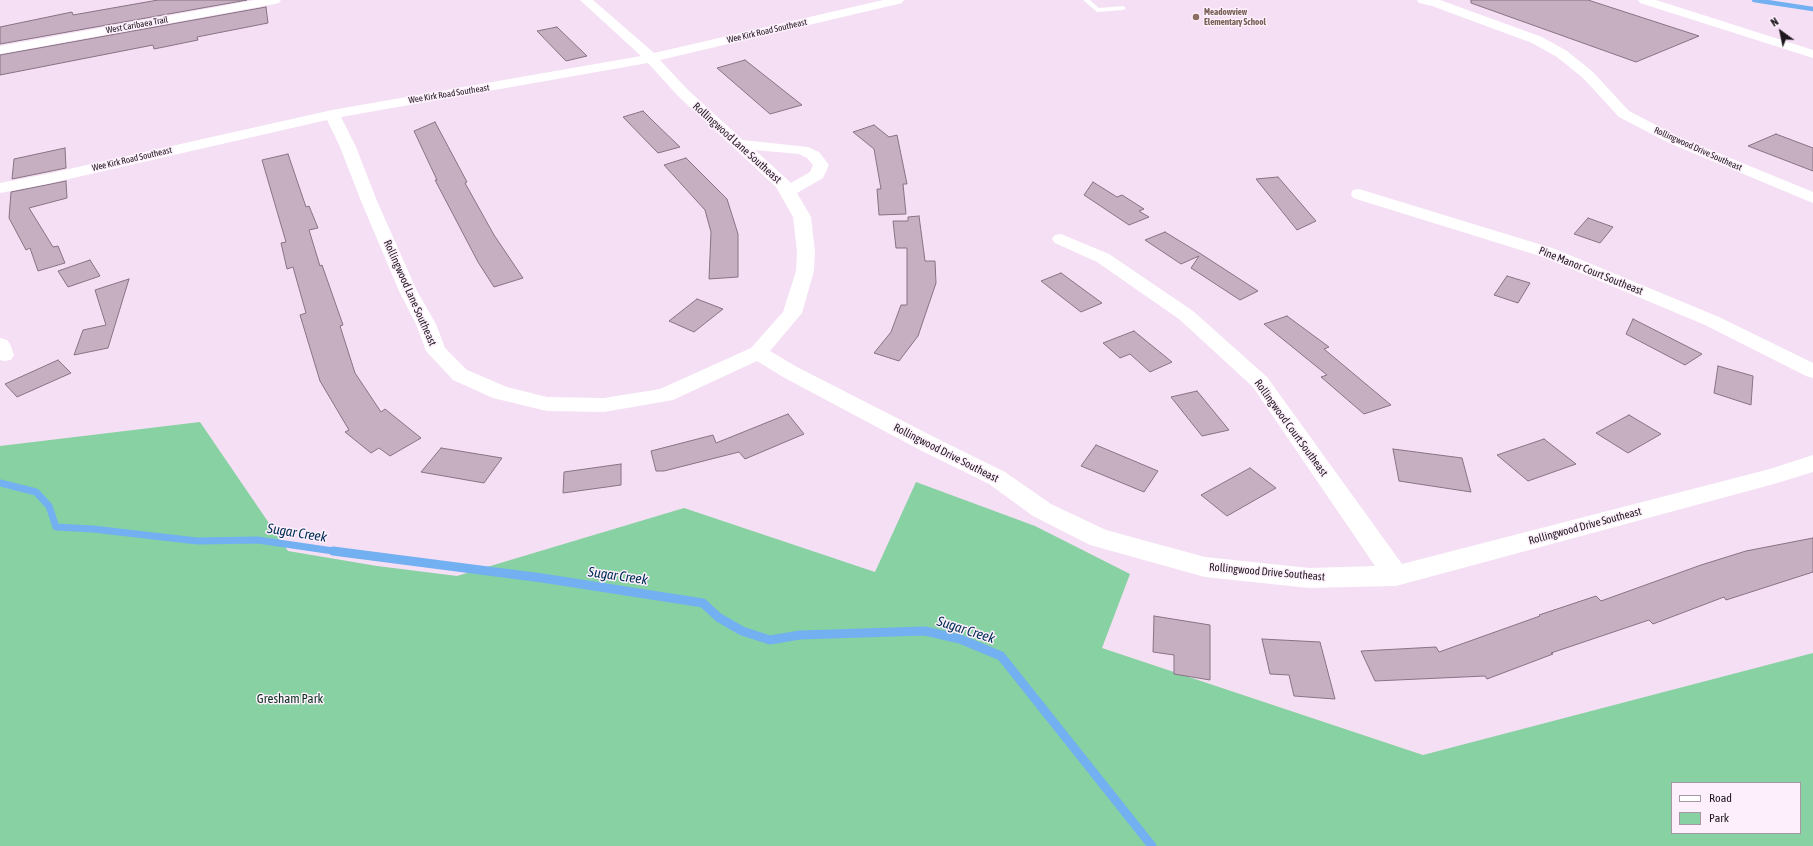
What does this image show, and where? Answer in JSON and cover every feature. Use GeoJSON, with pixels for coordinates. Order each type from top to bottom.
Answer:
{"type":"FeatureCollection","features":[{"type":"Feature","properties":{"kind":"street","name":"West Caribaea Trail"},"geometry":{"type":"LineString","coordinates":[[0,50],[274,0]]}},
{"type":"Feature","properties":{"kind":"street","name":"Rollingwood Lane Southeast"},"geometry":{"type":"LineString","coordinates":[[332,114],[348,147],[368,201],[408,291],[426,324],[436,351],[460,375],[501,393],[547,404],[604,405],[665,395],[758,353],[792,313],[805,271],[806,252],[802,217],[783,184],[682,93],[651,58],[586,0]]}},
{"type":"Feature","properties":{"kind":"street","name":"Wee Kirk Road Southeast"},"geometry":{"type":"LineString","coordinates":[[0,188],[47,179],[332,114],[510,84],[651,58],[898,0]]}},
{"type":"Feature","properties":{"kind":"street","name":"Rollingwood Drive Southeast"},"geometry":{"type":"LineString","coordinates":[[1423,0],[1436,3],[1537,40],[1562,54],[1588,75],[1624,114],[1674,140],[1813,198]]}},
{"type":"Feature","properties":{"kind":"street"},"geometry":{"type":"LineString","coordinates":[[1644,0],[1813,54]]}},
{"type":"Feature","properties":{"kind":"street"},"geometry":{"type":"LineString","coordinates":[[739,144],[802,150],[813,156],[821,165],[817,176],[788,192]]}},
{"type":"Feature","properties":{"kind":"street","name":"Pine Manor Court Southeast"},"geometry":{"type":"LineString","coordinates":[[1359,194],[1549,253],[1712,321],[1813,371]]}},
{"type":"Feature","properties":{"kind":"street","name":"Rollingwood Court Southeast"},"geometry":{"type":"LineString","coordinates":[[1061,239],[1103,258],[1186,315],[1260,382],[1396,576]]}},
{"type":"Feature","properties":{"kind":"street","name":"Rollingwood Drive Southeast"},"geometry":{"type":"LineString","coordinates":[[758,353],[790,372],[997,478],[1042,510],[1099,538],[1206,567],[1309,578],[1396,576],[1774,476],[1813,463]]}},
{"type":"Feature","properties":{"kind":"lane"},"geometry":{"type":"LineString","coordinates":[[1086,0],[1097,10],[1123,8]]}},
{"type":"Feature","properties":{"kind":"green space","name":"Gresham Park"},"geometry":{"type":"Polygon","coordinates":[[[200,422],[288,551],[377,566],[457,576],[684,508],[875,572],[916,482],[1035,526],[1130,574],[1102,648],[1423,755],[1813,653],[1813,846],[0,846],[0,446],[200,422]]]}},
{"type":"Feature","properties":{"kind":"building"},"geometry":{"type":"Polygon","coordinates":[[[158,0],[247,0],[0,44],[0,27],[72,12],[73,15],[158,0]]]}},
{"type":"Feature","properties":{"kind":"building"},"geometry":{"type":"Polygon","coordinates":[[[1471,0],[1588,0],[1699,36],[1636,62],[1471,3],[1471,0]]]}},
{"type":"Feature","properties":{"kind":"building"},"geometry":{"type":"Polygon","coordinates":[[[266,7],[268,23],[197,37],[198,40],[154,49],[153,45],[0,75],[0,55],[266,7]]]}},
{"type":"Feature","properties":{"kind":"building"},"geometry":{"type":"Polygon","coordinates":[[[557,27],[587,56],[566,61],[537,31],[557,27]]]}},
{"type":"Feature","properties":{"kind":"building"},"geometry":{"type":"Polygon","coordinates":[[[745,60],[802,105],[770,114],[717,68],[745,60]]]}},
{"type":"Feature","properties":{"kind":"building"},"geometry":{"type":"Polygon","coordinates":[[[643,111],[680,147],[658,153],[623,117],[643,111]]]}},
{"type":"Feature","properties":{"kind":"building"},"geometry":{"type":"Polygon","coordinates":[[[435,122],[467,182],[465,183],[494,235],[523,278],[494,287],[478,262],[435,180],[437,180],[414,131],[435,122]]]}},
{"type":"Feature","properties":{"kind":"building"},"geometry":{"type":"Polygon","coordinates":[[[874,125],[889,137],[897,135],[907,184],[903,184],[906,214],[879,215],[877,189],[881,189],[874,149],[853,132],[874,125]]]}},
{"type":"Feature","properties":{"kind":"building"},"geometry":{"type":"Polygon","coordinates":[[[1776,134],[1813,148],[1813,171],[1748,146],[1776,134]]]}},
{"type":"Feature","properties":{"kind":"building"},"geometry":{"type":"Polygon","coordinates":[[[65,148],[66,168],[12,179],[14,159],[65,148]]]}},
{"type":"Feature","properties":{"kind":"building"},"geometry":{"type":"Polygon","coordinates":[[[288,154],[306,207],[309,206],[318,228],[309,230],[320,266],[322,265],[343,325],[340,326],[355,373],[381,412],[385,409],[421,438],[390,456],[379,448],[371,453],[345,432],[349,430],[320,381],[300,315],[306,313],[293,267],[287,269],[281,243],[286,242],[262,160],[288,154]]]}},
{"type":"Feature","properties":{"kind":"building"},"geometry":{"type":"Polygon","coordinates":[[[686,158],[727,199],[738,234],[738,277],[709,279],[711,232],[705,210],[664,165],[686,158]]]}},
{"type":"Feature","properties":{"kind":"building"},"geometry":{"type":"Polygon","coordinates":[[[1278,177],[1316,221],[1297,230],[1256,179],[1278,177]]]}},
{"type":"Feature","properties":{"kind":"building"},"geometry":{"type":"Polygon","coordinates":[[[66,181],[67,198],[29,208],[53,247],[58,246],[65,263],[38,271],[30,248],[26,250],[9,218],[11,192],[66,181]]]}},
{"type":"Feature","properties":{"kind":"building"},"geometry":{"type":"Polygon","coordinates":[[[1093,182],[1117,197],[1122,195],[1144,209],[1139,211],[1149,217],[1129,225],[1084,195],[1093,182]]]}},
{"type":"Feature","properties":{"kind":"building"},"geometry":{"type":"Polygon","coordinates":[[[919,216],[925,261],[935,261],[936,283],[918,336],[899,361],[874,353],[891,332],[901,305],[907,305],[907,248],[896,248],[893,221],[908,221],[908,217],[919,216]]]}},
{"type":"Feature","properties":{"kind":"building"},"geometry":{"type":"Polygon","coordinates":[[[1588,218],[1613,227],[1600,243],[1574,234],[1588,218]]]}},
{"type":"Feature","properties":{"kind":"building"},"geometry":{"type":"Polygon","coordinates":[[[1165,232],[1258,291],[1240,300],[1191,268],[1199,256],[1181,264],[1145,240],[1165,232]]]}},
{"type":"Feature","properties":{"kind":"building"},"geometry":{"type":"Polygon","coordinates":[[[90,260],[100,276],[68,287],[58,271],[90,260]]]}},
{"type":"Feature","properties":{"kind":"building"},"geometry":{"type":"Polygon","coordinates":[[[1061,273],[1102,303],[1081,312],[1041,281],[1061,273]]]}},
{"type":"Feature","properties":{"kind":"building"},"geometry":{"type":"Polygon","coordinates":[[[1507,276],[1530,283],[1518,303],[1494,295],[1507,276]]]}},
{"type":"Feature","properties":{"kind":"building"},"geometry":{"type":"Polygon","coordinates":[[[129,279],[108,348],[74,355],[83,330],[106,325],[95,290],[129,279]]]}},
{"type":"Feature","properties":{"kind":"building"},"geometry":{"type":"Polygon","coordinates":[[[697,299],[723,309],[694,332],[669,321],[697,299]]]}},
{"type":"Feature","properties":{"kind":"building"},"geometry":{"type":"Polygon","coordinates":[[[1287,316],[1329,347],[1324,349],[1391,405],[1364,414],[1321,377],[1327,375],[1264,324],[1287,316]]]}},
{"type":"Feature","properties":{"kind":"building"},"geometry":{"type":"Polygon","coordinates":[[[1633,319],[1702,354],[1685,365],[1626,334],[1633,319]]]}},
{"type":"Feature","properties":{"kind":"building"},"geometry":{"type":"Polygon","coordinates":[[[1134,331],[1172,362],[1150,372],[1130,354],[1120,358],[1103,343],[1134,331]]]}},
{"type":"Feature","properties":{"kind":"building"},"geometry":{"type":"Polygon","coordinates":[[[58,360],[71,373],[17,397],[5,384],[58,360]]]}},
{"type":"Feature","properties":{"kind":"building"},"geometry":{"type":"Polygon","coordinates":[[[1718,366],[1753,376],[1751,405],[1714,393],[1718,366]]]}},
{"type":"Feature","properties":{"kind":"building"},"geometry":{"type":"Polygon","coordinates":[[[1197,391],[1229,430],[1202,436],[1171,397],[1197,391]]]}},
{"type":"Feature","properties":{"kind":"building"},"geometry":{"type":"Polygon","coordinates":[[[788,414],[804,434],[745,459],[739,452],[664,471],[656,471],[651,451],[713,435],[716,443],[788,414]]]}},
{"type":"Feature","properties":{"kind":"building"},"geometry":{"type":"Polygon","coordinates":[[[1629,415],[1661,434],[1628,453],[1596,433],[1629,415]]]}},
{"type":"Feature","properties":{"kind":"building"},"geometry":{"type":"Polygon","coordinates":[[[1544,439],[1576,464],[1528,481],[1497,455],[1544,439]]]}},
{"type":"Feature","properties":{"kind":"building"},"geometry":{"type":"Polygon","coordinates":[[[1096,445],[1158,471],[1144,492],[1081,466],[1096,445]]]}},
{"type":"Feature","properties":{"kind":"building"},"geometry":{"type":"Polygon","coordinates":[[[441,448],[502,458],[484,483],[421,472],[441,448]]]}},
{"type":"Feature","properties":{"kind":"building"},"geometry":{"type":"Polygon","coordinates":[[[1393,449],[1462,458],[1471,492],[1399,481],[1393,449]]]}},
{"type":"Feature","properties":{"kind":"building"},"geometry":{"type":"Polygon","coordinates":[[[621,464],[621,485],[563,493],[564,472],[621,464]]]}},
{"type":"Feature","properties":{"kind":"building"},"geometry":{"type":"Polygon","coordinates":[[[1250,468],[1276,488],[1227,516],[1201,495],[1250,468]]]}},
{"type":"Feature","properties":{"kind":"building"},"geometry":{"type":"Polygon","coordinates":[[[1813,538],[1813,572],[1726,600],[1724,597],[1653,624],[1649,620],[1551,653],[1553,654],[1487,679],[1485,676],[1375,681],[1361,651],[1436,647],[1439,652],[1540,616],[1539,615],[1596,596],[1601,601],[1701,565],[1746,551],[1813,538]]]}},
{"type":"Feature","properties":{"kind":"building"},"geometry":{"type":"Polygon","coordinates":[[[1154,616],[1210,625],[1210,680],[1174,674],[1174,655],[1153,652],[1154,616]]]}},
{"type":"Feature","properties":{"kind":"building"},"geometry":{"type":"Polygon","coordinates":[[[1262,639],[1320,642],[1335,699],[1294,696],[1289,675],[1270,674],[1262,639]]]}},
{"type":"Feature","properties":{"kind":"waterway"},"geometry":{"type":"LineString","coordinates":[[1754,0],[1813,9]]}},
{"type":"Feature","properties":{"kind":"waterway","name":"Sugar Creek"},"geometry":{"type":"LineString","coordinates":[[0,483],[36,492],[49,506],[56,527],[93,529],[197,541],[258,540],[334,551]]}},
{"type":"Feature","properties":{"kind":"waterway","name":"Sugar Creek"},"geometry":{"type":"LineString","coordinates":[[334,551],[542,578],[703,603],[718,617],[742,631],[770,640],[800,635],[925,631],[960,639],[1001,656],[1152,846]]}},
{"type":"Feature","properties":{"kind":"waterway","name":"Sugar Creek"},"geometry":{"type":"LineString","coordinates":[[334,551],[340,552]]}},
{"type":"Feature","properties":{"kind":"place","name":"Meadowview Elementary School"},"geometry":{"type":"Point","coordinates":[1196,17]}}]}
